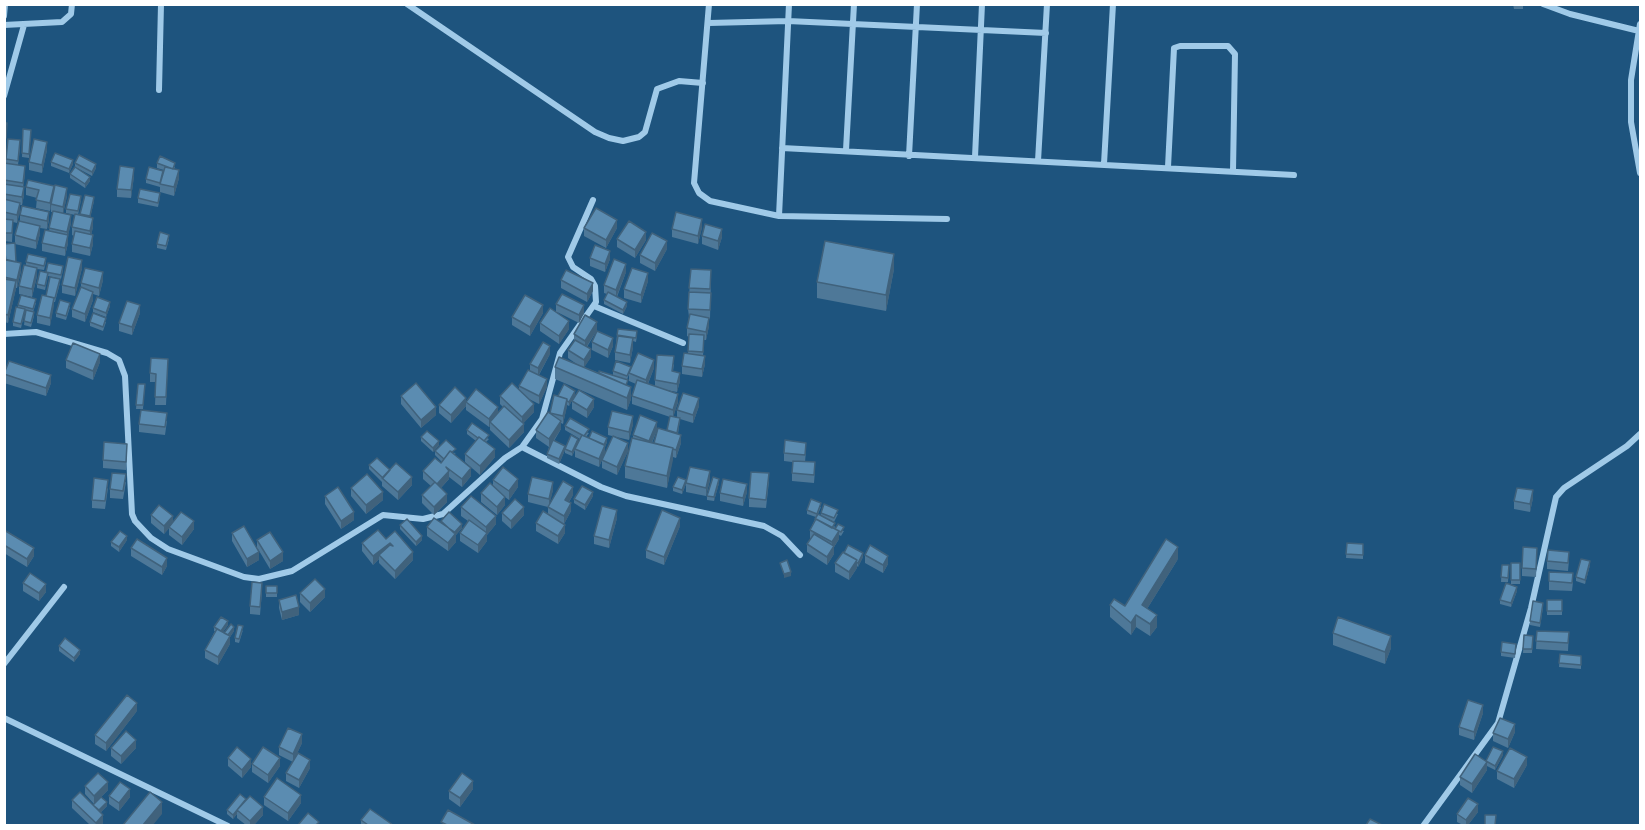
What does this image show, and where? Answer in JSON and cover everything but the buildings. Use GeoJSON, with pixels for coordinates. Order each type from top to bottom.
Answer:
{"type":"FeatureCollection","features":[{"type":"Feature","properties":{"kind":"street"},"geometry":{"type":"LineString","coordinates":[[4,16],[5,4]]}},
{"type":"Feature","properties":{"kind":"street"},"geometry":{"type":"LineString","coordinates":[[4,25],[24,26],[62,22],[69,19],[72,4]]}},
{"type":"Feature","properties":{"kind":"street"},"geometry":{"type":"LineString","coordinates":[[159,90],[161,4]]}},
{"type":"Feature","properties":{"kind":"street"},"geometry":{"type":"LineString","coordinates":[[406,4],[595,132],[609,138],[623,141],[639,138],[645,132],[657,89],[679,81],[703,82]]}},
{"type":"Feature","properties":{"kind":"street"},"geometry":{"type":"LineString","coordinates":[[710,4],[694,183],[699,193],[710,201],[779,216],[947,219]]}},
{"type":"Feature","properties":{"kind":"street"},"geometry":{"type":"LineString","coordinates":[[779,216],[789,4]]}},
{"type":"Feature","properties":{"kind":"street"},"geometry":{"type":"LineString","coordinates":[[846,150],[854,4]]}},
{"type":"Feature","properties":{"kind":"street"},"geometry":{"type":"LineString","coordinates":[[909,156],[917,4]]}},
{"type":"Feature","properties":{"kind":"street"},"geometry":{"type":"LineString","coordinates":[[975,158],[982,4]]}},
{"type":"Feature","properties":{"kind":"street"},"geometry":{"type":"LineString","coordinates":[[1038,160],[1047,4]]}},
{"type":"Feature","properties":{"kind":"street"},"geometry":{"type":"LineString","coordinates":[[1104,164],[1113,4]]}},
{"type":"Feature","properties":{"kind":"street"},"geometry":{"type":"LineString","coordinates":[[1543,4],[1570,14],[1639,31]]}},
{"type":"Feature","properties":{"kind":"street"},"geometry":{"type":"LineString","coordinates":[[709,23],[788,21],[980,32],[1046,33]]}},
{"type":"Feature","properties":{"kind":"street"},"geometry":{"type":"LineString","coordinates":[[1641,24],[1631,80],[1631,122],[1641,173]]}},
{"type":"Feature","properties":{"kind":"street"},"geometry":{"type":"LineString","coordinates":[[4,96],[24,26]]}},
{"type":"Feature","properties":{"kind":"street"},"geometry":{"type":"LineString","coordinates":[[1168,167],[1174,48],[1228,46],[1235,54],[1233,171]]}},
{"type":"Feature","properties":{"kind":"street"},"geometry":{"type":"LineString","coordinates":[[782,147],[909,156],[1038,160],[1294,175]]}},
{"type":"Feature","properties":{"kind":"street"},"geometry":{"type":"LineString","coordinates":[[4,334],[36,332],[107,353],[119,360],[124,376],[132,514],[135,520],[151,538],[168,549],[244,577],[260,579],[292,571],[383,515],[423,519],[443,514],[505,458],[522,447],[542,419],[560,353],[594,306],[597,293],[595,286],[591,279],[573,267],[568,257],[592,200]]}},
{"type":"Feature","properties":{"kind":"street"},"geometry":{"type":"LineString","coordinates":[[594,306],[683,343]]}},
{"type":"Feature","properties":{"kind":"street"},"geometry":{"type":"LineString","coordinates":[[1423,825],[1498,723],[1531,608],[1556,497],[1564,488],[1641,434]]}},
{"type":"Feature","properties":{"kind":"street"},"geometry":{"type":"LineString","coordinates":[[522,447],[591,482],[626,496],[764,526],[782,536],[800,555]]}},
{"type":"Feature","properties":{"kind":"street"},"geometry":{"type":"LineString","coordinates":[[4,664],[64,587]]}},
{"type":"Feature","properties":{"kind":"street"},"geometry":{"type":"LineString","coordinates":[[4,718],[228,825]]}}]}
